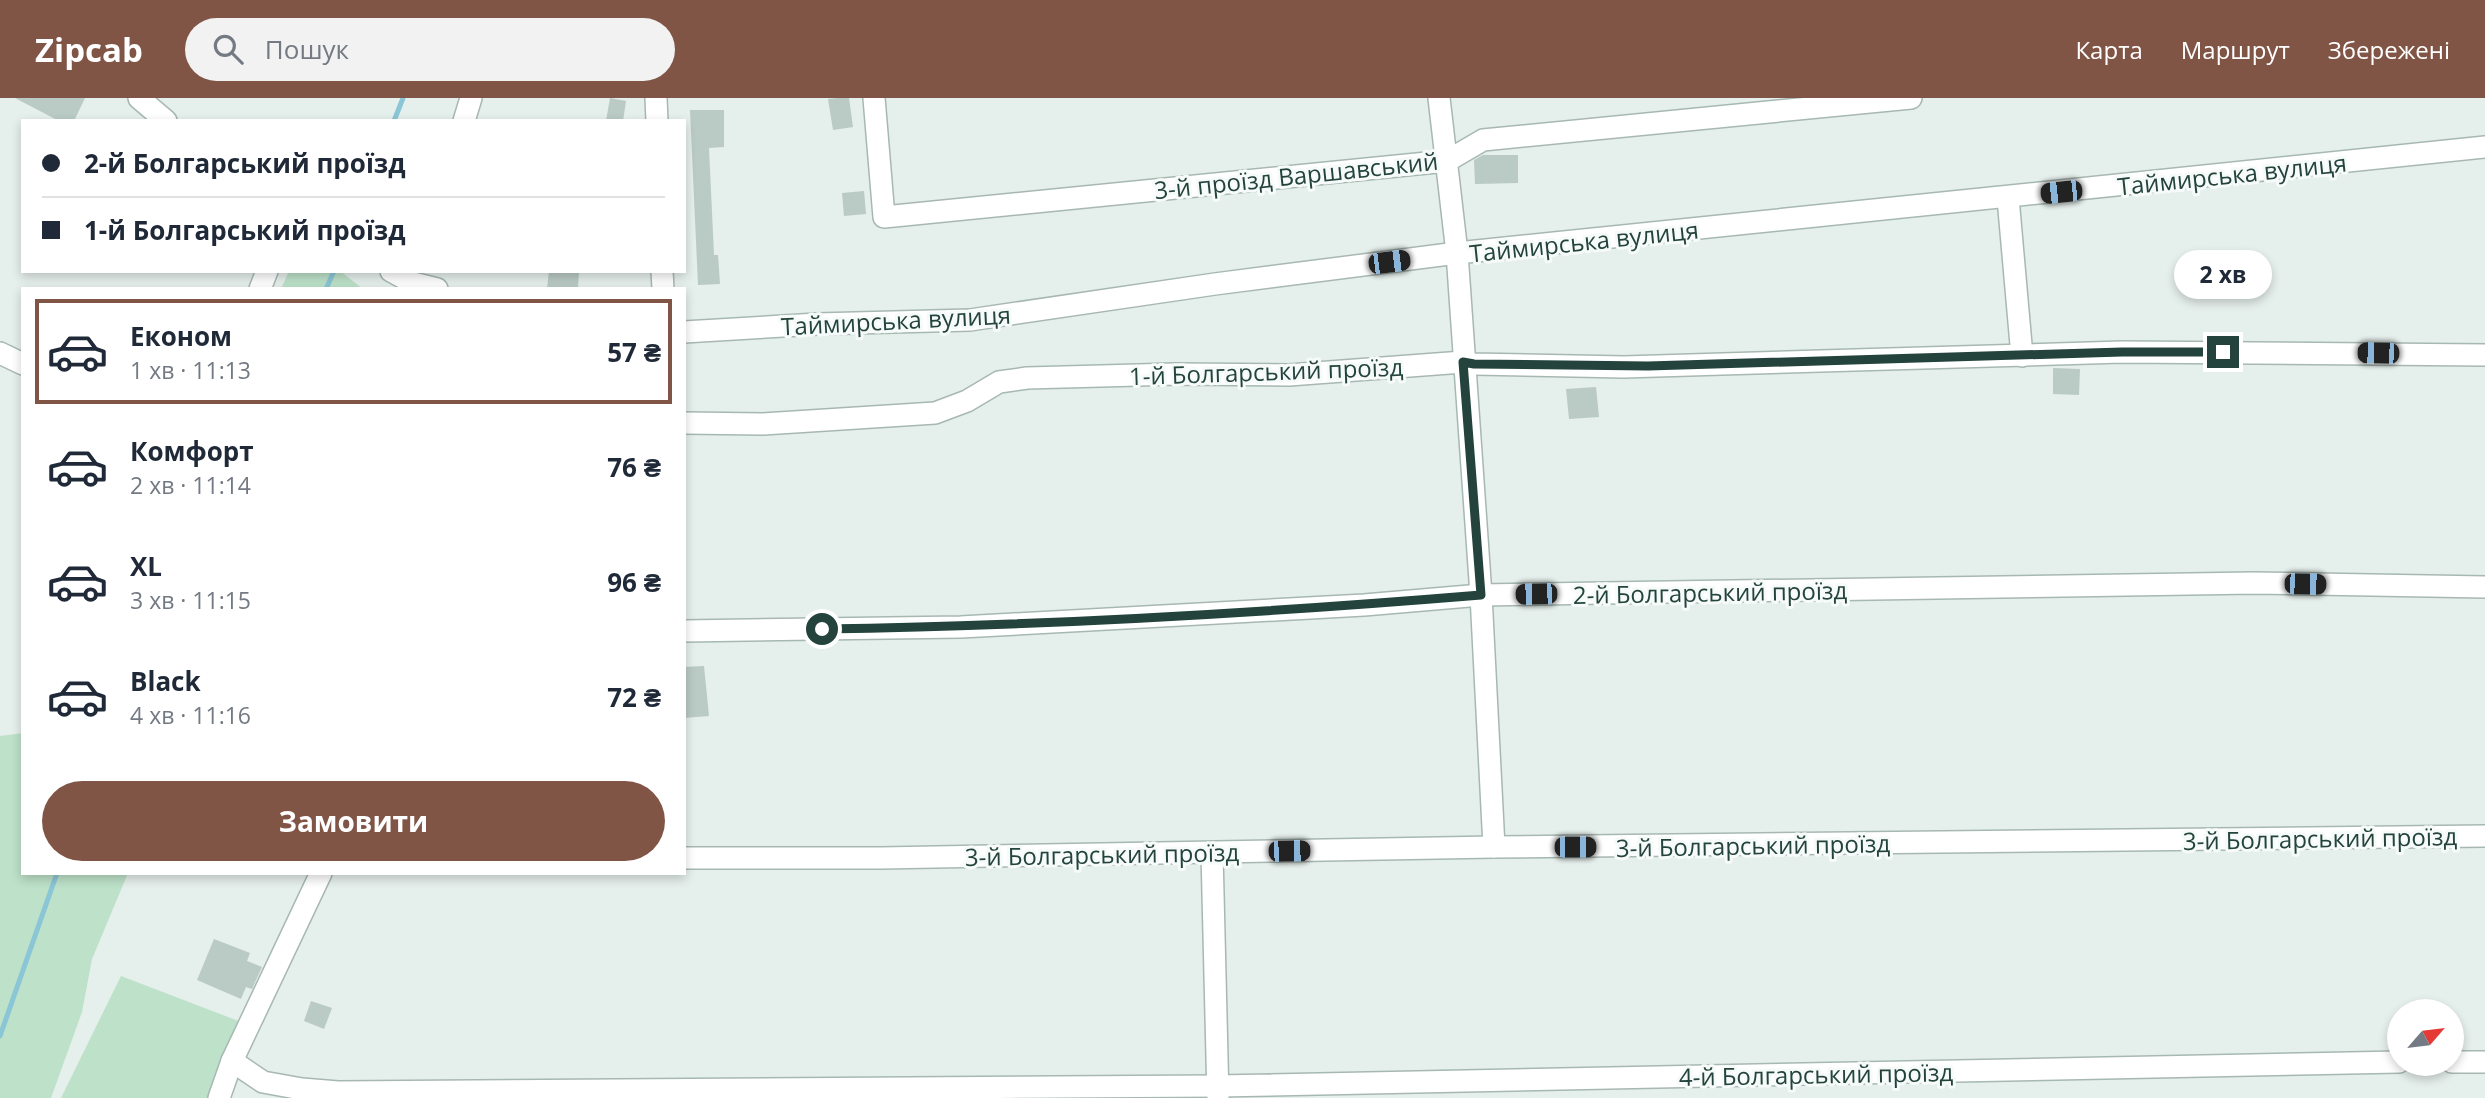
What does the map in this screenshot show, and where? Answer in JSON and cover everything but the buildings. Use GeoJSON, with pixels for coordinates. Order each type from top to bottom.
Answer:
{"type":"FeatureCollection","features":[{"type":"Feature","properties":{"kind":"street"},"geometry":{"type":"LineString","coordinates":[[139,98],[164,119]]}},
{"type":"Feature","properties":{"kind":"street"},"geometry":{"type":"LineString","coordinates":[[465,119],[471,98]]}},
{"type":"Feature","properties":{"kind":"street"},"geometry":{"type":"LineString","coordinates":[[656,98],[657,119]]}},
{"type":"Feature","properties":{"kind":"street","name":"3-й проїзд Варшавський"},"geometry":{"type":"LineString","coordinates":[[874,98],[884,217],[1447,161],[1483,140],[1911,98]]}},
{"type":"Feature","properties":{"kind":"street"},"geometry":{"type":"LineString","coordinates":[[1439,98],[1457,253],[1481,595],[1494,848]]}},
{"type":"Feature","properties":{"kind":"street"},"geometry":{"type":"LineString","coordinates":[[2476,148],[2485,132]]}},
{"type":"Feature","properties":{"kind":"street","name":"Таймирська вулиця"},"geometry":{"type":"LineString","coordinates":[[686,332],[817,324],[970,320],[1215,284],[1457,253],[2476,148]]}},
{"type":"Feature","properties":{"kind":"street"},"geometry":{"type":"LineString","coordinates":[[2008,198],[2022,356]]}},
{"type":"Feature","properties":{"kind":"street"},"geometry":{"type":"LineString","coordinates":[[415,277],[433,287]]}},
{"type":"Feature","properties":{"kind":"street","name":"1-й Болгарський проїзд"},"geometry":{"type":"LineString","coordinates":[[686,424],[763,424],[935,413],[967,401],[999,382],[1027,378],[1175,374],[1289,375],[1463,362],[1624,367],[2122,352],[2485,355]]}},
{"type":"Feature","properties":{"kind":"street"},"geometry":{"type":"LineString","coordinates":[[0,353],[21,363]]}},
{"type":"Feature","properties":{"kind":"street","name":"2-й Болгарський проїзд"},"geometry":{"type":"LineString","coordinates":[[686,631],[961,627],[1350,606],[1481,595],[2253,583],[2485,587]]}},
{"type":"Feature","properties":{"kind":"street","name":"3-й Болгарський проїзд"},"geometry":{"type":"LineString","coordinates":[[686,858],[881,858],[2485,836]]}},
{"type":"Feature","properties":{"kind":"street"},"geometry":{"type":"LineString","coordinates":[[1212,853],[1218,1092]]}},
{"type":"Feature","properties":{"kind":"street"},"geometry":{"type":"LineString","coordinates":[[219,1098],[232,1060],[320,875]]}},
{"type":"Feature","properties":{"kind":"street","name":"4-й Болгарський проїзд"},"geometry":{"type":"LineString","coordinates":[[232,1060],[263,1082],[338,1093],[1218,1092],[2387,1062]]}},
{"type":"Feature","properties":{"kind":"street"},"geometry":{"type":"LineString","coordinates":[[2464,1062],[2485,1062]]}},
{"type":"Feature","properties":{"kind":"green space"},"geometry":{"type":"Polygon","coordinates":[[[288,273],[343,273],[360,287],[282,287],[288,273]]]}},
{"type":"Feature","properties":{"kind":"green space"},"geometry":{"type":"Polygon","coordinates":[[[21,733],[21,875],[127,875],[92,959],[82,1012],[51,1098],[0,1098],[0,736],[21,733]]]}},
{"type":"Feature","properties":{"kind":"green space"},"geometry":{"type":"Polygon","coordinates":[[[121,976],[241,1022],[215,1098],[61,1098],[121,976]]]}},
{"type":"Feature","properties":{"kind":"waterway"},"geometry":{"type":"LineString","coordinates":[[395,119],[403,98]]}},
{"type":"Feature","properties":{"kind":"waterway"},"geometry":{"type":"LineString","coordinates":[[327,287],[333,273]]}},
{"type":"Feature","properties":{"kind":"waterway"},"geometry":{"type":"LineString","coordinates":[[0,1036],[56,875]]}},
{"type":"Feature","properties":{"kind":"route"},"geometry":{"type":"LineString","coordinates":[[822,629],[961,627],[1364,605],[1481,595],[1463,362],[1624,367],[2122,352],[2223,352]]}}]}
